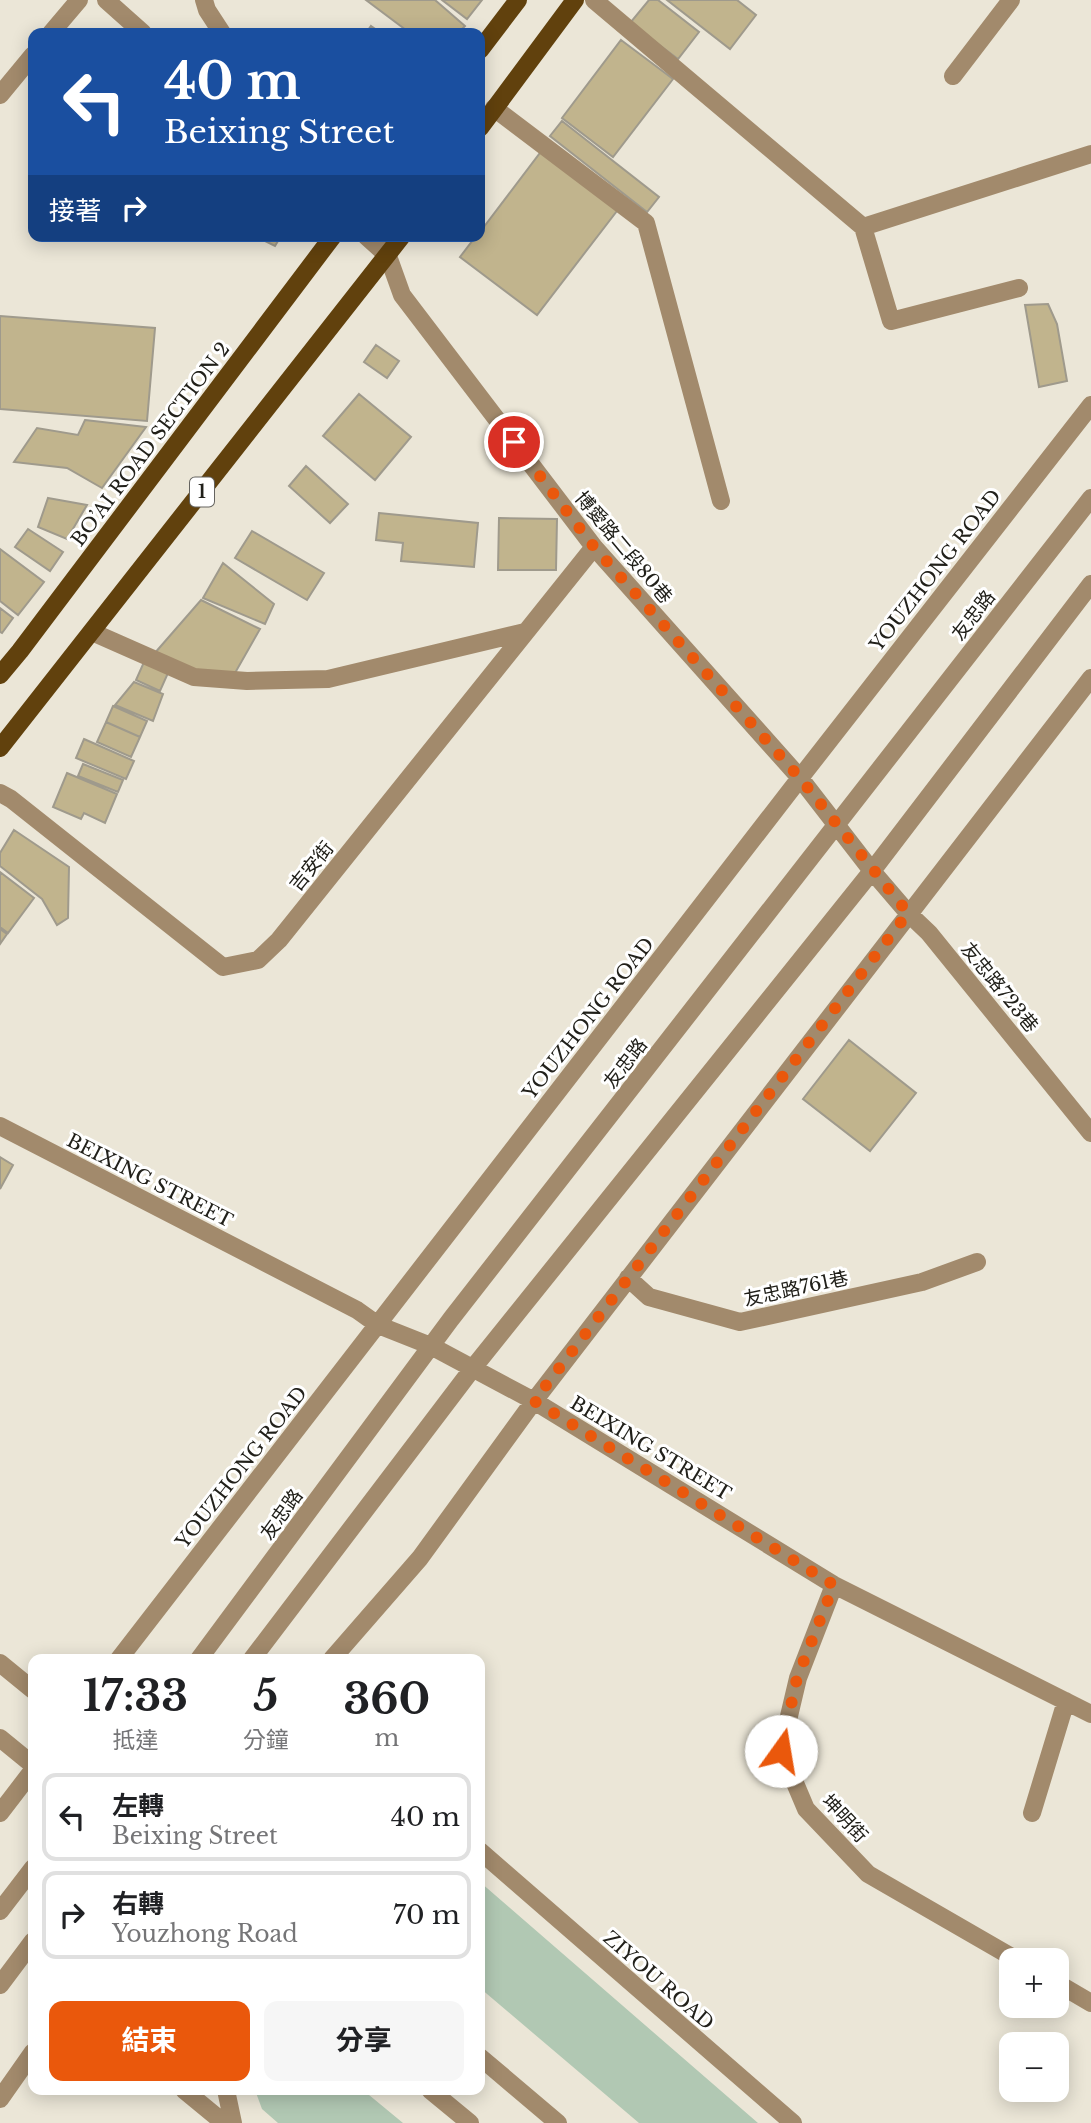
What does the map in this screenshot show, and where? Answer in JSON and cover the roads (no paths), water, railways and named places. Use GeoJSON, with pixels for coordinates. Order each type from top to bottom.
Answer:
{"type":"FeatureCollection","features":[{"type":"Feature","properties":{"kind":"main road"},"geometry":{"type":"LineString","coordinates":[[485,43],[518,0]]}},
{"type":"Feature","properties":{"kind":"main road"},"geometry":{"type":"LineString","coordinates":[[485,121],[575,0]]}},
{"type":"Feature","properties":{"kind":"main road","name":"BO’AI ROAD SECTION 2"},"geometry":{"type":"LineString","coordinates":[[0,675],[328,242]]}},
{"type":"Feature","properties":{"kind":"main road","name":"1"},"geometry":{"type":"LineString","coordinates":[[0,748],[398,242]]}},
{"type":"Feature","properties":{"kind":"street"},"geometry":{"type":"LineString","coordinates":[[55,28],[79,0]]}},
{"type":"Feature","properties":{"kind":"street"},"geometry":{"type":"LineString","coordinates":[[106,0],[137,28]]}},
{"type":"Feature","properties":{"kind":"street"},"geometry":{"type":"LineString","coordinates":[[204,0],[219,28]]}},
{"type":"Feature","properties":{"kind":"street"},"geometry":{"type":"LineString","coordinates":[[594,0],[863,228],[891,321],[1020,288]]}},
{"type":"Feature","properties":{"kind":"street"},"geometry":{"type":"LineString","coordinates":[[953,76],[1012,0]]}},
{"type":"Feature","properties":{"kind":"street"},"geometry":{"type":"LineString","coordinates":[[0,95],[28,61]]}},
{"type":"Feature","properties":{"kind":"street"},"geometry":{"type":"LineString","coordinates":[[494,108],[646,223],[721,501]]}},
{"type":"Feature","properties":{"kind":"street"},"geometry":{"type":"LineString","coordinates":[[863,228],[1091,153]]}},
{"type":"Feature","properties":{"kind":"street","name":"博愛路二段80巷"},"geometry":{"type":"LineString","coordinates":[[373,242],[388,256],[402,295],[594,547],[800,778],[872,871]]}},
{"type":"Feature","properties":{"kind":"street","name":"YOUZHONG ROAD"},"geometry":{"type":"LineString","coordinates":[[124,1654],[1091,405]]}},
{"type":"Feature","properties":{"kind":"street","name":"友忠路"},"geometry":{"type":"LineString","coordinates":[[204,1654],[431,1346],[1091,498]]}},
{"type":"Feature","properties":{"kind":"street","name":"吉安街"},"geometry":{"type":"LineString","coordinates":[[0,793],[223,967],[258,960],[279,940],[594,547]]}},
{"type":"Feature","properties":{"kind":"street"},"geometry":{"type":"LineString","coordinates":[[256,1654],[473,1368],[872,871],[1091,584]]}},
{"type":"Feature","properties":{"kind":"street"},"geometry":{"type":"LineString","coordinates":[[92,632],[194,677],[247,681],[328,678],[525,632]]}},
{"type":"Feature","properties":{"kind":"street"},"geometry":{"type":"LineString","coordinates":[[336,1654],[420,1558],[534,1401],[1091,678]]}},
{"type":"Feature","properties":{"kind":"street","name":"友忠路723巷"},"geometry":{"type":"LineString","coordinates":[[872,871],[929,933],[1091,1133]]}},
{"type":"Feature","properties":{"kind":"street","name":"BEIXING STREET"},"geometry":{"type":"LineString","coordinates":[[0,1126],[357,1310],[378,1325],[431,1346],[534,1401],[834,1585],[1083,1705]]}},
{"type":"Feature","properties":{"kind":"street","name":"友忠路761巷"},"geometry":{"type":"LineString","coordinates":[[628,1278],[649,1297],[740,1322],[922,1282],[977,1262]]}},
{"type":"Feature","properties":{"kind":"street","name":"坤明街"},"geometry":{"type":"LineString","coordinates":[[834,1585],[797,1678],[781,1751],[806,1809],[868,1874],[999,1950]]}},
{"type":"Feature","properties":{"kind":"street"},"geometry":{"type":"LineString","coordinates":[[0,1662],[28,1686]]}},
{"type":"Feature","properties":{"kind":"street"},"geometry":{"type":"LineString","coordinates":[[1032,1812],[1083,1705]]}},
{"type":"Feature","properties":{"kind":"street"},"geometry":{"type":"LineString","coordinates":[[0,1738],[28,1763]]}},
{"type":"Feature","properties":{"kind":"street"},"geometry":{"type":"LineString","coordinates":[[0,1813],[28,1775]]}},
{"type":"Feature","properties":{"kind":"street","name":"ZIYOU ROAD"},"geometry":{"type":"LineString","coordinates":[[485,1856],[793,2123]]}},
{"type":"Feature","properties":{"kind":"street","name":"ZIYOU ROAD"},"geometry":{"type":"LineString","coordinates":[[485,1862],[498,1868]]}},
{"type":"Feature","properties":{"kind":"street"},"geometry":{"type":"LineString","coordinates":[[0,1911],[28,1875]]}},
{"type":"Feature","properties":{"kind":"street"},"geometry":{"type":"LineString","coordinates":[[0,1985],[28,1948]]}},
{"type":"Feature","properties":{"kind":"street"},"geometry":{"type":"LineString","coordinates":[[1069,1990],[1091,2003]]}},
{"type":"Feature","properties":{"kind":"street"},"geometry":{"type":"LineString","coordinates":[[0,2099],[28,2059]]}},
{"type":"Feature","properties":{"kind":"street"},"geometry":{"type":"LineString","coordinates":[[485,2061],[558,2123]]}},
{"type":"Feature","properties":{"kind":"street"},"geometry":{"type":"LineString","coordinates":[[190,2095],[224,2123]]}},
{"type":"Feature","properties":{"kind":"street"},"geometry":{"type":"LineString","coordinates":[[227,2095],[233,2123]]}},
{"type":"Feature","properties":{"kind":"street"},"geometry":{"type":"LineString","coordinates":[[436,2095],[470,2123]]}}]}
